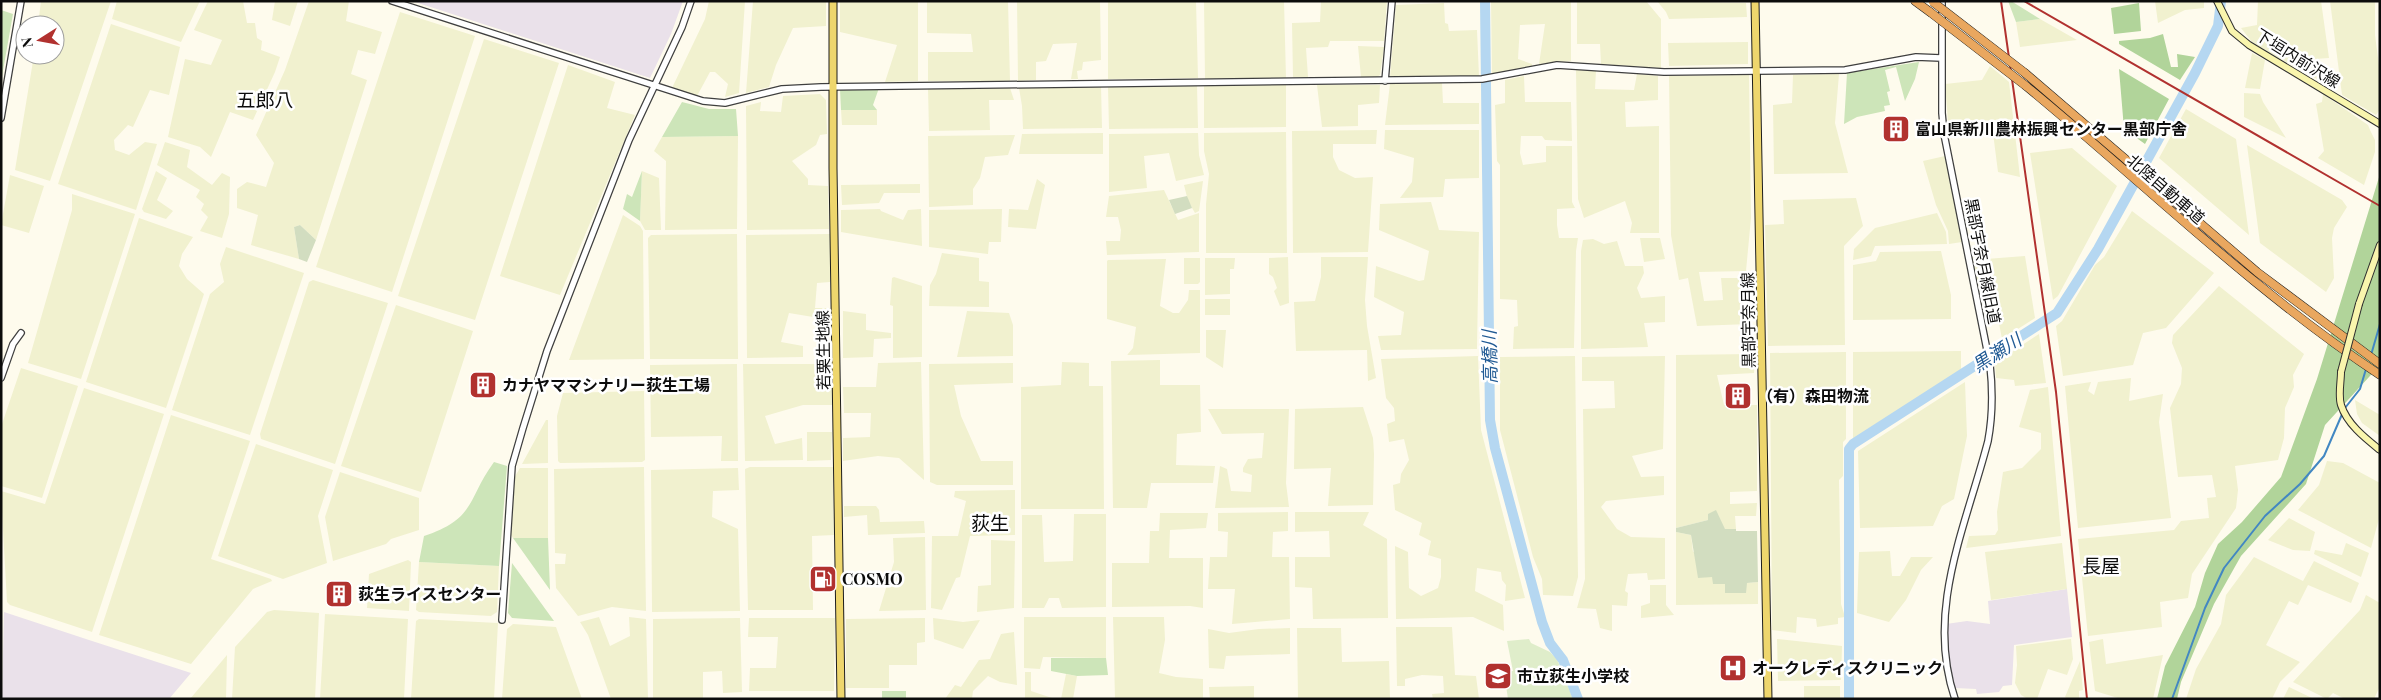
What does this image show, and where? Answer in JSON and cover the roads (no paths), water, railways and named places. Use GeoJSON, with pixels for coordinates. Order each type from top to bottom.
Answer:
{"type":"FeatureCollection","features":[{"type":"Feature","properties":{"kind":"highway","name":"北陸自動車道"},"geometry":{"type":"LineString","coordinates":[[1915,1],[2026,86],[2146,190],[2293,313],[2380,375]]}},
{"type":"Feature","properties":{"kind":"highway","name":"北陸自動車道"},"geometry":{"type":"LineString","coordinates":[[1932,2],[2025,73],[2280,291],[2380,364]]}},
{"type":"Feature","properties":{"kind":"main road","name":"若栗生地線"},"geometry":{"type":"LineString","coordinates":[[833,1],[841,699]]}},
{"type":"Feature","properties":{"kind":"main road","name":"黒部宇奈月線"},"geometry":{"type":"LineString","coordinates":[[1755,1],[1768,699]]}},
{"type":"Feature","properties":{"kind":"main road","name":"下垣内前沢線"},"geometry":{"type":"LineString","coordinates":[[2216,1],[2232,31],[2256,51],[2380,124]]}},
{"type":"Feature","properties":{"kind":"main road"},"geometry":{"type":"LineString","coordinates":[[2380,245],[2358,304],[2342,372],[2341,404],[2358,431],[2380,450]]}},
{"type":"Feature","properties":{"kind":"street"},"geometry":{"type":"LineString","coordinates":[[1,118],[21,1]]}},
{"type":"Feature","properties":{"kind":"street"},"geometry":{"type":"LineString","coordinates":[[392,1],[653,86],[703,101],[725,103],[782,89],[833,86],[1385,81],[1482,78],[1557,65],[1664,72],[1756,69],[1845,70],[1916,57],[1941,58]]}},
{"type":"Feature","properties":{"kind":"street"},"geometry":{"type":"LineString","coordinates":[[502,620],[512,466],[547,351],[629,140],[682,27],[690,1]]}},
{"type":"Feature","properties":{"kind":"street"},"geometry":{"type":"LineString","coordinates":[[1385,81],[1392,1]]}},
{"type":"Feature","properties":{"kind":"street","name":"黒部宇奈月線旧道"},"geometry":{"type":"LineString","coordinates":[[1942,1],[1941,58],[1944,134],[1987,349],[1993,391],[1992,420],[1944,605],[1945,664],[1955,699]]}},
{"type":"Feature","properties":{"kind":"street"},"geometry":{"type":"LineString","coordinates":[[1,378],[13,344],[21,333]]}},
{"type":"Feature","properties":{"kind":"waterway","name":"高橋川"},"geometry":{"type":"LineString","coordinates":[[1485,1],[1490,420],[1495,448],[1542,622],[1550,643],[1563,660],[1578,699]]}},
{"type":"Feature","properties":{"kind":"waterway","name":"黒瀬川"},"geometry":{"type":"LineString","coordinates":[[1849,699],[1849,449],[1853,444],[2057,313],[2098,249],[2195,73],[2218,26],[2221,1]]}},
{"type":"Feature","properties":{"kind":"waterway"},"geometry":{"type":"LineString","coordinates":[[2371,355],[2380,324]]}},
{"type":"Feature","properties":{"kind":"waterway"},"geometry":{"type":"LineString","coordinates":[[2345,408],[2360,389],[2366,369]]}},
{"type":"Feature","properties":{"kind":"waterway"},"geometry":{"type":"LineString","coordinates":[[2172,699],[2205,608],[2224,568],[2265,516],[2300,484],[2324,456],[2343,412]]}},
{"type":"Feature","properties":{"kind":"railway"},"geometry":{"type":"LineString","coordinates":[[2001,1],[2056,392],[2087,699]]}},
{"type":"Feature","properties":{"kind":"railway"},"geometry":{"type":"LineString","coordinates":[[2024,1],[2380,206]]}},
{"type":"Feature","properties":{"kind":"place","name":"富山県新川農林振興センター黒部庁舎"},"geometry":{"type":"Point","coordinates":[1896,129]}},
{"type":"Feature","properties":{"kind":"place","name":"カナヤママシナリー荻生工場"},"geometry":{"type":"Point","coordinates":[483,385]}},
{"type":"Feature","properties":{"kind":"place","name":"（有）森田物流"},"geometry":{"type":"Point","coordinates":[1738,396]}},
{"type":"Feature","properties":{"kind":"place","name":"COSMO"},"geometry":{"type":"Point","coordinates":[823,579]}},
{"type":"Feature","properties":{"kind":"place","name":"荻生ライスセンター"},"geometry":{"type":"Point","coordinates":[339,594]}},
{"type":"Feature","properties":{"kind":"place","name":"オークレディスクリニック"},"geometry":{"type":"Point","coordinates":[1733,668]}},
{"type":"Feature","properties":{"kind":"place","name":"市立荻生小学校"},"geometry":{"type":"Point","coordinates":[1498,676]}},
{"type":"Feature","properties":{"kind":"district","name":"五郎八"},"geometry":{"type":"Point","coordinates":[265,100]}},
{"type":"Feature","properties":{"kind":"district","name":"荻生"},"geometry":{"type":"Point","coordinates":[990,523]}},
{"type":"Feature","properties":{"kind":"district","name":"長屋"},"geometry":{"type":"Point","coordinates":[2101,566]}}]}
